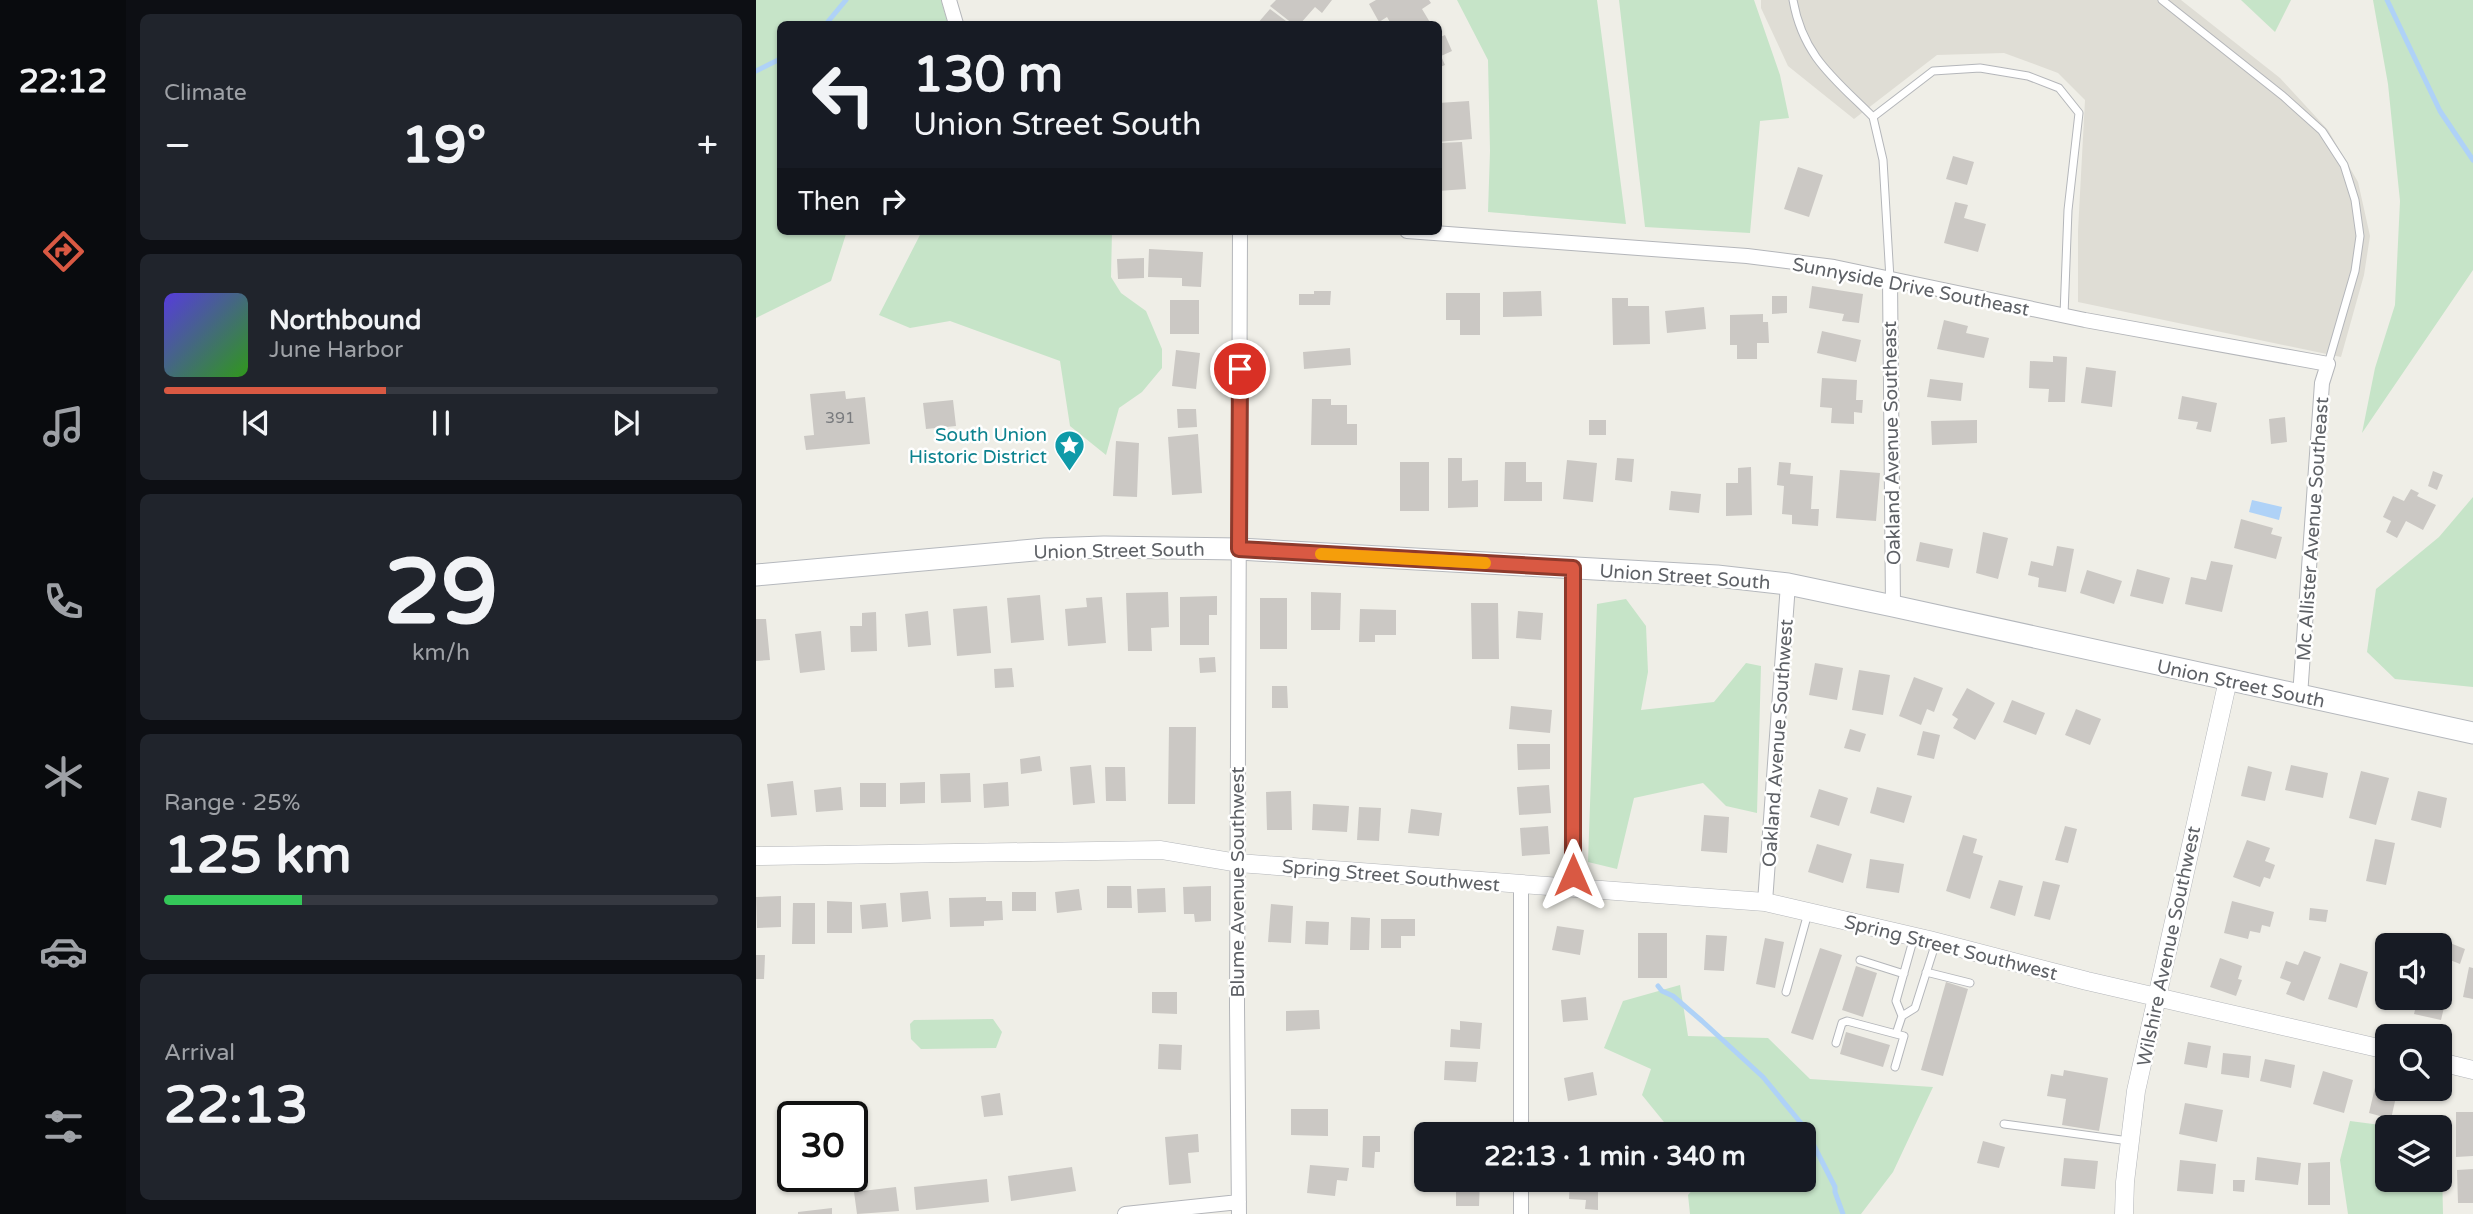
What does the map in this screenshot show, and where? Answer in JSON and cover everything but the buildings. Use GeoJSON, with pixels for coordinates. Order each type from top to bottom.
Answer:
{"type":"FeatureCollection","features":[{"type":"Feature","properties":{"kind":"main road","name":"Union Street South"},"geometry":{"type":"LineString","coordinates":[[756,575],[1045,549],[1104,547],[1239,549],[1717,576],[1788,584],[2473,733]]}},
{"type":"Feature","properties":{"kind":"street"},"geometry":{"type":"LineString","coordinates":[[949,0],[955,21]]}},
{"type":"Feature","properties":{"kind":"street","name":"Sunnyside Drive Southeast"},"geometry":{"type":"LineString","coordinates":[[1442,234],[1747,256],[1834,268],[2064,316],[2328,364]]}},
{"type":"Feature","properties":{"kind":"street","name":"Blume Avenue Southwest"},"geometry":{"type":"LineString","coordinates":[[1239,1208],[1241,235]]}},
{"type":"Feature","properties":{"kind":"street","name":"Oakland Avenue Southeast"},"geometry":{"type":"LineString","coordinates":[[1890,279],[1893,606]]}},
{"type":"Feature","properties":{"kind":"street","name":"Mc Allister Avenue Southeast"},"geometry":{"type":"LineString","coordinates":[[2300,696],[2322,383],[2328,364]]}},
{"type":"Feature","properties":{"kind":"street"},"geometry":{"type":"LineString","coordinates":[[1573,568],[1573,889]]}},
{"type":"Feature","properties":{"kind":"street","name":"Oakland Avenue Southwest"},"geometry":{"type":"LineString","coordinates":[[1765,902],[1788,584]]}},
{"type":"Feature","properties":{"kind":"street","name":"Wilshire Avenue Southwest"},"geometry":{"type":"LineString","coordinates":[[2124,1214],[2136,1091],[2228,680]]}},
{"type":"Feature","properties":{"kind":"street","name":"Spring Street Southwest"},"geometry":{"type":"LineString","coordinates":[[756,856],[1161,850],[1238,863],[1765,902],[2156,998],[2375,1047]]}},
{"type":"Feature","properties":{"kind":"street"},"geometry":{"type":"LineString","coordinates":[[1521,885],[1521,1122]]}},
{"type":"Feature","properties":{"kind":"street"},"geometry":{"type":"LineString","coordinates":[[2452,1065],[2473,1070]]}},
{"type":"Feature","properties":{"kind":"street"},"geometry":{"type":"LineString","coordinates":[[1521,1192],[1521,1214]]}},
{"type":"Feature","properties":{"kind":"street"},"geometry":{"type":"LineString","coordinates":[[1125,1214],[1239,1208]]}},
{"type":"Feature","properties":{"kind":"lane"},"geometry":{"type":"LineString","coordinates":[[1793,0],[1804,38],[1823,69],[1873,117],[1882,160],[1890,279]]}},
{"type":"Feature","properties":{"kind":"lane"},"geometry":{"type":"LineString","coordinates":[[2162,0],[2283,96],[2322,131],[2344,164],[2355,200],[2360,236],[2352,284],[2328,364]]}},
{"type":"Feature","properties":{"kind":"lane"},"geometry":{"type":"LineString","coordinates":[[1873,117],[1933,71],[1980,68],[2028,76],[2059,88],[2079,113],[2068,210],[2064,316]]}},
{"type":"Feature","properties":{"kind":"lane"},"geometry":{"type":"LineString","coordinates":[[1786,992],[1808,912]]}},
{"type":"Feature","properties":{"kind":"lane"},"geometry":{"type":"LineString","coordinates":[[1902,1016],[1896,1000],[1914,937]]}},
{"type":"Feature","properties":{"kind":"lane"},"geometry":{"type":"LineString","coordinates":[[1896,1034],[1902,1016],[1914,1008],[1936,942]]}},
{"type":"Feature","properties":{"kind":"lane"},"geometry":{"type":"LineString","coordinates":[[1860,960],[1904,974]]}},
{"type":"Feature","properties":{"kind":"lane"},"geometry":{"type":"LineString","coordinates":[[1926,972],[1970,983]]}},
{"type":"Feature","properties":{"kind":"lane"},"geometry":{"type":"LineString","coordinates":[[1836,1042],[1842,1023],[1847,1021],[1904,1036],[1895,1067]]}},
{"type":"Feature","properties":{"kind":"lane"},"geometry":{"type":"LineString","coordinates":[[2004,1124],[2130,1141]]}},
{"type":"Feature","properties":{"kind":"shaded area"},"geometry":{"type":"Polygon","coordinates":[[[1761,0],[2181,0],[2280,78],[2328,130],[2358,182],[2370,236],[2364,275],[2341,357],[2078,302],[2078,231],[2085,100],[2058,73],[2004,53],[1937,55],[1854,119],[1788,66],[1761,8],[1761,0]]]}},
{"type":"Feature","properties":{"kind":"green space"},"geometry":{"type":"Polygon","coordinates":[[[756,0],[941,0],[947,21],[777,21],[777,235],[846,235],[831,281],[756,318],[756,0]]]}},
{"type":"Feature","properties":{"kind":"green space"},"geometry":{"type":"Polygon","coordinates":[[[1457,0],[1597,0],[1626,224],[1488,212],[1488,60],[1457,0]]]}},
{"type":"Feature","properties":{"kind":"green space"},"geometry":{"type":"Polygon","coordinates":[[[1619,0],[1754,0],[1780,75],[1789,118],[1760,121],[1750,233],[1645,227],[1619,0]]]}},
{"type":"Feature","properties":{"kind":"green space"},"geometry":{"type":"Polygon","coordinates":[[[2241,0],[2291,0],[2275,32],[2241,0]]]}},
{"type":"Feature","properties":{"kind":"green space"},"geometry":{"type":"Polygon","coordinates":[[[2373,0],[2473,0],[2473,270],[2362,433],[2375,368],[2395,305],[2400,201],[2388,84],[2373,0]]]}},
{"type":"Feature","properties":{"kind":"green space"},"geometry":{"type":"Polygon","coordinates":[[[920,235],[1112,235],[1111,277],[1121,293],[1146,311],[1162,349],[1162,368],[1142,392],[1119,408],[1106,455],[1070,426],[1060,361],[950,321],[910,328],[879,315],[920,235]]]}},
{"type":"Feature","properties":{"kind":"green space"},"geometry":{"type":"Polygon","coordinates":[[[2473,497],[2473,687],[2395,679],[2367,652],[2376,589],[2439,537],[2473,497]]]}},
{"type":"Feature","properties":{"kind":"green space"},"geometry":{"type":"Polygon","coordinates":[[[1626,599],[1646,626],[1648,672],[1641,710],[1714,702],[1746,663],[1761,666],[1757,813],[1726,806],[1703,783],[1634,798],[1617,869],[1588,862],[1597,604],[1626,599]]]}},
{"type":"Feature","properties":{"kind":"green space"},"geometry":{"type":"Polygon","coordinates":[[[1680,985],[1688,1036],[1768,1038],[1810,1079],[1933,1087],[1893,1172],[1861,1214],[1690,1214],[1688,1195],[1691,1192],[1816,1192],[1816,1122],[1664,1122],[1642,1095],[1651,1069],[1604,1048],[1623,1001],[1680,985]]]}},
{"type":"Feature","properties":{"kind":"green space"},"geometry":{"type":"Polygon","coordinates":[[[993,1019],[1002,1032],[996,1048],[921,1049],[911,1039],[910,1024],[914,1020],[993,1019]]]}},
{"type":"Feature","properties":{"kind":"green space"},"geometry":{"type":"Polygon","coordinates":[[[2350,1121],[2375,1124],[2375,1192],[2443,1192],[2443,1214],[2348,1214],[2340,1160],[2350,1121]]]}},
{"type":"Feature","properties":{"kind":"water"},"geometry":{"type":"Polygon","coordinates":[[[2252,500],[2282,507],[2279,520],[2249,512],[2252,500]]]}},
{"type":"Feature","properties":{"kind":"waterway"},"geometry":{"type":"LineString","coordinates":[[828,21],[846,0]]}},
{"type":"Feature","properties":{"kind":"waterway"},"geometry":{"type":"LineString","coordinates":[[2387,0],[2440,111],[2473,160]]}},
{"type":"Feature","properties":{"kind":"waterway"},"geometry":{"type":"LineString","coordinates":[[756,71],[777,60]]}},
{"type":"Feature","properties":{"kind":"waterway"},"geometry":{"type":"LineString","coordinates":[[1658,986],[1702,1021],[1763,1077],[1805,1128],[1835,1187],[1843,1214]]}},
{"type":"Feature","properties":{"kind":"slow traffic"},"geometry":{"type":"LineString","coordinates":[[1321,554],[1485,563]]}},
{"type":"Feature","properties":{"kind":"place","name":"South Union Historic District"},"geometry":{"type":"Point","coordinates":[1070,472]}},
{"type":"Feature","properties":{"kind":"route"},"geometry":{"type":"LineString","coordinates":[[1240,369],[1239,549],[1573,568],[1573,875]]}}]}
